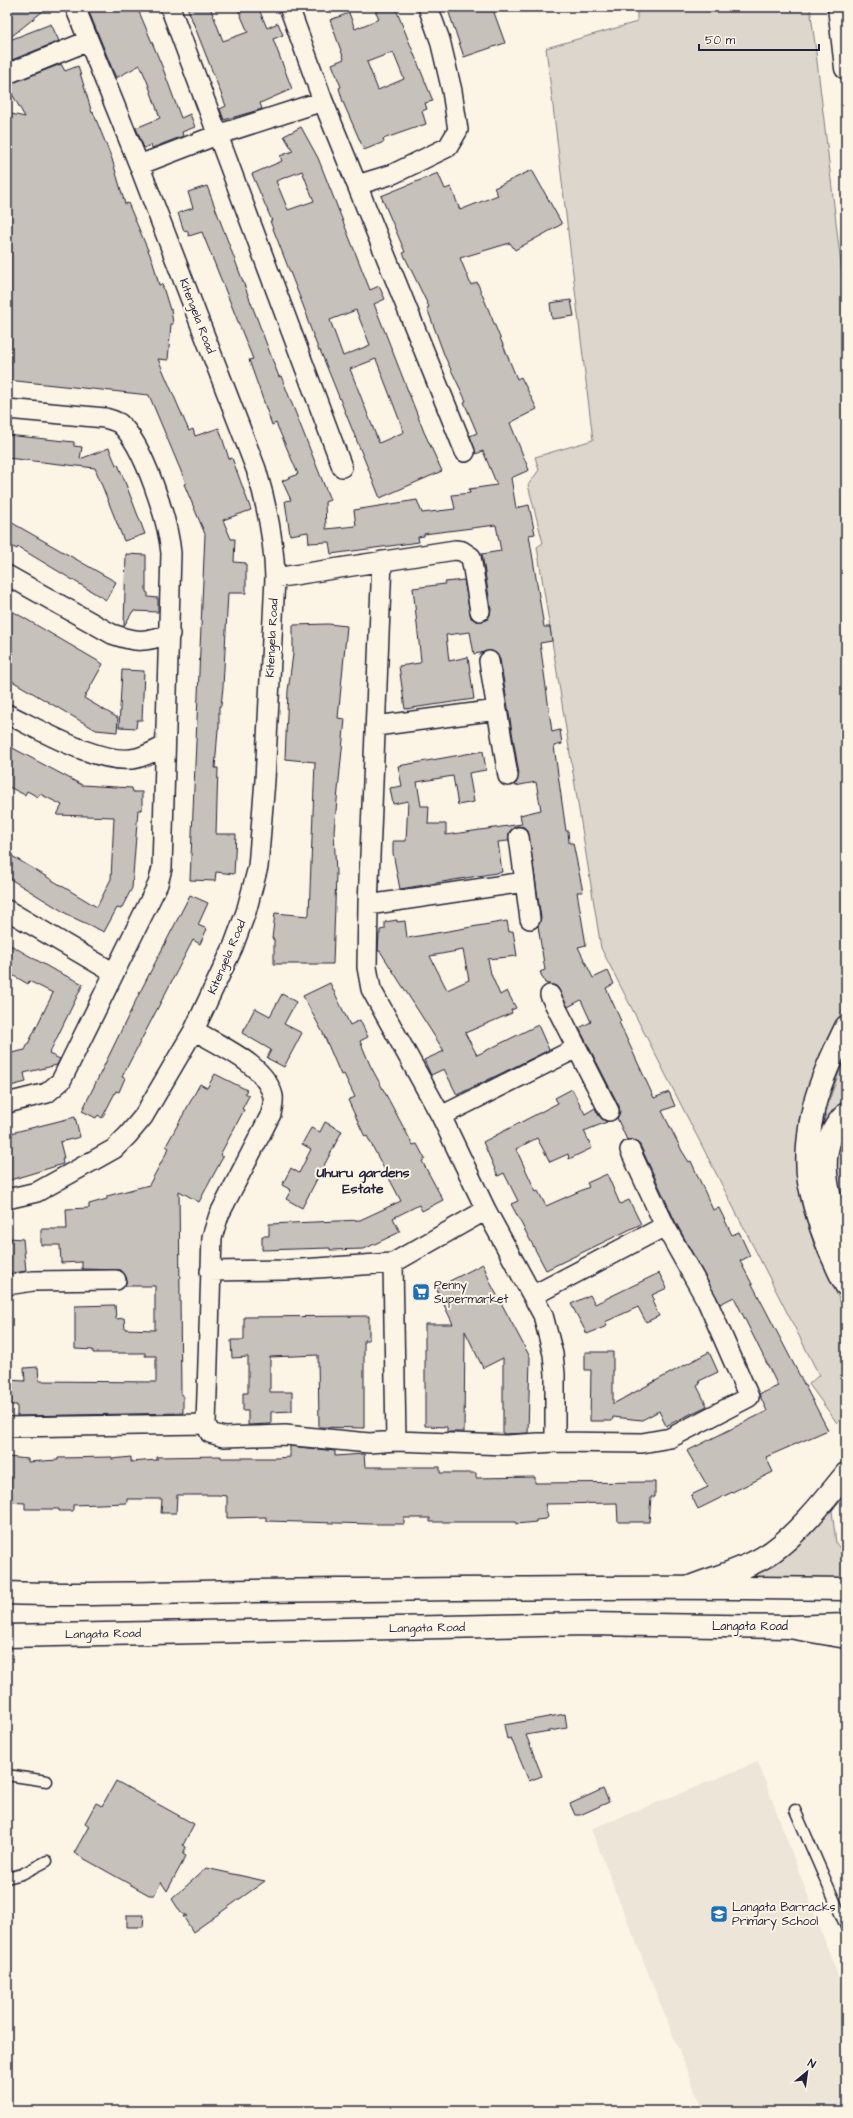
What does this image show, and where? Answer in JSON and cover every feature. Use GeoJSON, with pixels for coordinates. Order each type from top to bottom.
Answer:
{"type":"FeatureCollection","features":[{"type":"Feature","properties":{"kind":"main road"},"geometry":{"type":"LineString","coordinates":[[839,7],[846,68]]}},
{"type":"Feature","properties":{"kind":"main road"},"geometry":{"type":"LineString","coordinates":[[846,1027],[828,1067],[815,1106],[809,1138],[809,1181],[834,1263],[846,1285]]}},
{"type":"Feature","properties":{"kind":"main road"},"geometry":{"type":"LineString","coordinates":[[846,1114],[834,1130],[826,1154],[825,1171],[830,1200],[846,1243]]}},
{"type":"Feature","properties":{"kind":"main road"},"geometry":{"type":"LineString","coordinates":[[690,1586],[743,1568],[766,1556],[819,1507],[846,1474]]}},
{"type":"Feature","properties":{"kind":"main road"},"geometry":{"type":"LineString","coordinates":[[7,1594],[58,1595],[212,1591],[690,1586],[846,1590]]}},
{"type":"Feature","properties":{"kind":"main road","name":"Langata Road"},"geometry":{"type":"LineString","coordinates":[[7,1636],[586,1624],[789,1627],[846,1625]]}},
{"type":"Feature","properties":{"kind":"main road"},"geometry":{"type":"LineString","coordinates":[[789,1627],[846,1637]]}},
{"type":"Feature","properties":{"kind":"street","name":"Kitengela Road"},"geometry":{"type":"LineString","coordinates":[[7,1199],[37,1192],[114,1149],[143,1117],[194,1030],[233,948],[246,912],[258,867],[265,780],[275,578],[274,548],[265,500],[256,469],[139,165],[75,7]]}},
{"type":"Feature","properties":{"kind":"street"},"geometry":{"type":"LineString","coordinates":[[170,7],[342,467]]}},
{"type":"Feature","properties":{"kind":"street"},"geometry":{"type":"LineString","coordinates":[[289,7],[323,101],[465,452]]}},
{"type":"Feature","properties":{"kind":"street"},"geometry":{"type":"LineString","coordinates":[[357,185],[393,174],[448,147],[458,130],[452,91],[440,40],[428,7]]}},
{"type":"Feature","properties":{"kind":"street"},"geometry":{"type":"LineString","coordinates":[[7,74],[88,41]]}},
{"type":"Feature","properties":{"kind":"street"},"geometry":{"type":"LineString","coordinates":[[139,165],[217,135],[323,101]]}},
{"type":"Feature","properties":{"kind":"street"},"geometry":{"type":"LineString","coordinates":[[7,409],[105,418],[118,423],[136,443],[163,511],[169,534],[171,553],[170,634],[162,868],[158,884],[61,1081],[47,1093],[7,1103]]}},
{"type":"Feature","properties":{"kind":"street"},"geometry":{"type":"LineString","coordinates":[[275,578],[448,550],[462,551],[471,557],[480,611]]}},
{"type":"Feature","properties":{"kind":"street"},"geometry":{"type":"LineString","coordinates":[[382,561],[368,906],[367,967],[371,989],[440,1116],[486,1210],[534,1295],[543,1315],[553,1354],[555,1374],[555,1442]]}},
{"type":"Feature","properties":{"kind":"street"},"geometry":{"type":"LineString","coordinates":[[7,575],[112,634],[130,640],[145,642],[170,634]]}},
{"type":"Feature","properties":{"kind":"street"},"geometry":{"type":"LineString","coordinates":[[489,661],[508,776]]}},
{"type":"Feature","properties":{"kind":"street"},"geometry":{"type":"LineString","coordinates":[[376,726],[497,710]]}},
{"type":"Feature","properties":{"kind":"street"},"geometry":{"type":"LineString","coordinates":[[7,714],[90,753],[112,758],[136,758],[165,746]]}},
{"type":"Feature","properties":{"kind":"street"},"geometry":{"type":"LineString","coordinates":[[519,837],[530,919]]}},
{"type":"Feature","properties":{"kind":"street"},"geometry":{"type":"LineString","coordinates":[[368,906],[525,882]]}},
{"type":"Feature","properties":{"kind":"street"},"geometry":{"type":"LineString","coordinates":[[7,910],[114,973]]}},
{"type":"Feature","properties":{"kind":"street"},"geometry":{"type":"LineString","coordinates":[[550,995],[609,1111]]}},
{"type":"Feature","properties":{"kind":"street"},"geometry":{"type":"LineString","coordinates":[[194,1030],[256,1068],[268,1084],[274,1098],[271,1114],[214,1227],[210,1271],[206,1424],[210,1433],[224,1437],[284,1435],[369,1443],[396,1441],[506,1445],[555,1442],[656,1442],[670,1438],[749,1397],[707,1301],[665,1226],[630,1150]]}},
{"type":"Feature","properties":{"kind":"street"},"geometry":{"type":"LineString","coordinates":[[440,1116],[577,1048]]}},
{"type":"Feature","properties":{"kind":"street"},"geometry":{"type":"LineString","coordinates":[[210,1271],[286,1270],[393,1263],[486,1210]]}},
{"type":"Feature","properties":{"kind":"street"},"geometry":{"type":"LineString","coordinates":[[534,1295],[665,1226]]}},
{"type":"Feature","properties":{"kind":"street"},"geometry":{"type":"LineString","coordinates":[[393,1263],[396,1441]]}},
{"type":"Feature","properties":{"kind":"street"},"geometry":{"type":"LineString","coordinates":[[7,1284],[33,1281],[116,1280]]}},
{"type":"Feature","properties":{"kind":"street"},"geometry":{"type":"LineString","coordinates":[[7,1426],[206,1424]]}},
{"type":"Feature","properties":{"kind":"lane"},"geometry":{"type":"LineString","coordinates":[[7,1775],[47,1781]]}},
{"type":"Feature","properties":{"kind":"lane"},"geometry":{"type":"LineString","coordinates":[[795,1810],[846,1927]]}},
{"type":"Feature","properties":{"kind":"lane"},"geometry":{"type":"LineString","coordinates":[[7,1878],[22,1874],[47,1861]]}},
{"type":"Feature","properties":{"kind":"shaded area"},"geometry":{"type":"Polygon","coordinates":[[[637,7],[810,7],[846,307],[846,1002],[815,1068],[799,1120],[798,1155],[800,1199],[813,1242],[846,1314],[846,1414],[837,1423],[809,1384],[819,1375],[601,948],[537,547],[543,543],[528,485],[539,470],[535,457],[593,440],[546,48],[637,22],[637,7]]]}},
{"type":"Feature","properties":{"kind":"shaded area"},"geometry":{"type":"Polygon","coordinates":[[[846,1053],[846,1102],[820,1137],[830,1098],[846,1053]]]}},
{"type":"Feature","properties":{"kind":"shaded area"},"geometry":{"type":"Polygon","coordinates":[[[846,1132],[846,1221],[837,1197],[835,1159],[846,1132]]]}},
{"type":"Feature","properties":{"kind":"shaded area"},"geometry":{"type":"Polygon","coordinates":[[[844,1488],[832,1511],[836,1543],[846,1557],[846,1580],[729,1582],[844,1488]]]}},
{"type":"Feature","properties":{"kind":"shaded area","name":"Langata Barracks Primary School"},"geometry":{"type":"Polygon","coordinates":[[[758,1762],[846,1998],[846,2111],[703,2111],[591,1829],[758,1762]]]}},
{"type":"Feature","properties":{"kind":"building"},"geometry":{"type":"Polygon","coordinates":[[[7,7],[48,7],[7,40],[7,7]]]}},
{"type":"Feature","properties":{"kind":"building"},"geometry":{"type":"Polygon","coordinates":[[[87,7],[137,7],[162,66],[181,118],[190,114],[195,127],[182,132],[183,136],[152,148],[151,145],[144,148],[136,128],[160,118],[147,81],[140,65],[116,78],[87,7]]]}},
{"type":"Feature","properties":{"kind":"building"},"geometry":{"type":"Polygon","coordinates":[[[187,7],[210,7],[223,41],[248,32],[237,7],[258,7],[267,28],[278,23],[283,35],[273,39],[292,89],[260,103],[262,109],[224,120],[220,109],[226,106],[187,7]]]}},
{"type":"Feature","properties":{"kind":"building"},"geometry":{"type":"Polygon","coordinates":[[[374,7],[395,7],[433,101],[425,103],[427,109],[422,111],[426,124],[383,139],[384,142],[364,150],[343,102],[339,88],[341,87],[332,64],[344,59],[330,20],[349,13],[355,29],[379,19],[374,7]],[[393,52],[367,62],[378,90],[404,79],[393,52]]]}},
{"type":"Feature","properties":{"kind":"building"},"geometry":{"type":"Polygon","coordinates":[[[447,7],[492,7],[505,43],[464,57],[447,7]]]}},
{"type":"Feature","properties":{"kind":"building"},"geometry":{"type":"Polygon","coordinates":[[[51,24],[59,41],[7,62],[7,41],[51,24]]]}},
{"type":"Feature","properties":{"kind":"building"},"geometry":{"type":"Polygon","coordinates":[[[61,64],[65,71],[78,66],[92,113],[93,112],[112,159],[125,204],[128,203],[153,262],[159,285],[162,284],[170,310],[171,309],[173,324],[171,324],[168,360],[158,359],[189,431],[193,429],[195,436],[219,428],[229,459],[232,458],[251,510],[223,520],[231,539],[235,539],[234,562],[246,563],[246,593],[228,593],[223,687],[221,706],[219,706],[219,729],[215,768],[218,768],[216,834],[236,834],[234,874],[216,872],[215,881],[190,880],[205,534],[184,484],[186,483],[149,395],[7,380],[7,113],[25,117],[7,85],[61,64]]]}},
{"type":"Feature","properties":{"kind":"building"},"geometry":{"type":"Polygon","coordinates":[[[301,127],[318,158],[370,290],[379,286],[385,299],[374,304],[424,432],[442,471],[380,498],[320,350],[319,351],[307,319],[308,318],[270,221],[272,221],[252,174],[282,161],[280,156],[293,151],[284,136],[301,127]],[[302,171],[276,181],[288,210],[314,201],[302,171]],[[356,310],[330,320],[343,356],[370,345],[356,310]],[[376,359],[350,369],[379,443],[404,432],[376,359]]]}},
{"type":"Feature","properties":{"kind":"building"},"geometry":{"type":"Polygon","coordinates":[[[532,170],[562,224],[515,250],[510,243],[460,258],[471,285],[477,282],[517,379],[521,377],[537,409],[510,423],[529,470],[511,478],[516,508],[529,505],[535,534],[529,535],[544,627],[550,627],[552,641],[540,643],[552,732],[560,730],[562,744],[554,746],[566,831],[568,831],[569,843],[573,843],[583,892],[577,892],[586,945],[578,947],[593,978],[608,971],[614,984],[606,988],[621,1021],[619,1022],[654,1098],[669,1092],[675,1106],[662,1111],[682,1151],[689,1162],[691,1161],[713,1210],[719,1208],[732,1235],[739,1232],[750,1256],[740,1261],[828,1430],[766,1457],[773,1472],[698,1509],[691,1495],[708,1487],[687,1451],[767,1411],[759,1394],[778,1386],[734,1297],[720,1304],[675,1221],[640,1145],[636,1141],[627,1140],[617,1118],[620,1112],[619,1106],[579,1028],[591,1022],[581,1000],[568,1007],[556,986],[545,983],[540,972],[545,970],[538,926],[541,918],[528,831],[524,827],[517,826],[509,832],[508,841],[498,842],[502,872],[400,889],[393,853],[393,841],[406,841],[408,801],[393,804],[390,788],[402,786],[398,766],[483,751],[486,770],[469,773],[474,802],[458,805],[453,776],[417,782],[421,806],[429,806],[428,824],[446,824],[446,835],[522,824],[520,815],[541,810],[536,782],[515,786],[519,774],[500,659],[492,651],[474,654],[470,632],[446,635],[449,661],[468,657],[474,699],[405,709],[399,666],[420,663],[421,661],[413,588],[464,580],[471,618],[477,621],[487,620],[491,609],[482,554],[501,551],[496,525],[424,534],[424,536],[418,537],[419,542],[331,554],[329,542],[309,543],[308,532],[290,535],[285,501],[291,500],[282,481],[298,474],[276,423],[272,425],[249,360],[253,359],[202,232],[189,236],[187,230],[184,231],[178,213],[193,208],[188,192],[207,186],[279,377],[281,376],[330,500],[325,502],[326,529],[356,526],[354,510],[417,500],[422,513],[455,509],[452,495],[470,493],[469,489],[497,485],[483,451],[476,454],[470,436],[477,433],[464,402],[466,401],[445,357],[427,308],[429,307],[403,253],[405,252],[381,196],[438,173],[445,189],[451,187],[460,210],[498,195],[494,188],[532,170]]]}},
{"type":"Feature","properties":{"kind":"building"},"geometry":{"type":"Polygon","coordinates":[[[571,300],[574,316],[552,319],[550,303],[571,300]]]}},
{"type":"Feature","properties":{"kind":"building"},"geometry":{"type":"Polygon","coordinates":[[[7,435],[74,442],[74,446],[82,447],[80,459],[109,448],[116,465],[118,464],[145,534],[124,541],[95,468],[7,458],[7,435]]]}},
{"type":"Feature","properties":{"kind":"building"},"geometry":{"type":"Polygon","coordinates":[[[7,520],[116,582],[106,600],[18,547],[17,549],[7,544],[7,520]]]}},
{"type":"Feature","properties":{"kind":"building"},"geometry":{"type":"Polygon","coordinates":[[[126,554],[146,555],[146,592],[148,593],[148,597],[158,598],[158,612],[133,611],[124,626],[126,554]]]}},
{"type":"Feature","properties":{"kind":"building"},"geometry":{"type":"Polygon","coordinates":[[[7,608],[103,664],[84,698],[118,718],[117,732],[96,730],[7,678],[7,608]]]}},
{"type":"Feature","properties":{"kind":"building"},"geometry":{"type":"Polygon","coordinates":[[[328,624],[347,626],[338,718],[345,719],[334,831],[336,874],[333,964],[274,964],[274,939],[272,939],[275,913],[308,916],[309,914],[315,762],[285,759],[288,691],[293,654],[293,625],[328,624]]]}},
{"type":"Feature","properties":{"kind":"building"},"geometry":{"type":"Polygon","coordinates":[[[122,670],[144,671],[142,720],[137,720],[136,728],[119,727],[122,670]]]}},
{"type":"Feature","properties":{"kind":"building"},"geometry":{"type":"Polygon","coordinates":[[[7,745],[82,785],[132,788],[133,792],[142,792],[142,810],[138,810],[132,888],[121,909],[117,908],[104,932],[72,917],[7,877],[7,853],[97,907],[111,879],[114,817],[57,815],[62,805],[40,794],[38,797],[27,791],[25,795],[7,786],[7,745]]]}},
{"type":"Feature","properties":{"kind":"building"},"geometry":{"type":"Polygon","coordinates":[[[190,895],[208,903],[198,925],[207,929],[200,944],[193,940],[122,1077],[125,1078],[119,1092],[116,1091],[102,1118],[98,1115],[96,1118],[82,1111],[139,994],[190,895]]]}},
{"type":"Feature","properties":{"kind":"building"},"geometry":{"type":"Polygon","coordinates":[[[397,920],[397,922],[405,921],[407,938],[507,921],[509,932],[513,931],[517,956],[488,959],[491,974],[500,995],[507,991],[516,1008],[511,1010],[512,1013],[465,1033],[477,1055],[538,1025],[549,1050],[457,1095],[444,1069],[431,1075],[424,1060],[444,1051],[380,951],[378,951],[379,934],[380,930],[385,929],[385,922],[397,920]],[[463,950],[430,956],[447,990],[469,980],[463,950]]]}},
{"type":"Feature","properties":{"kind":"building"},"geometry":{"type":"Polygon","coordinates":[[[7,943],[52,969],[83,984],[49,1054],[60,1059],[57,1065],[24,1073],[26,1082],[7,1087],[7,1054],[25,1050],[53,993],[29,981],[28,984],[7,972],[7,943]]]}},
{"type":"Feature","properties":{"kind":"building"},"geometry":{"type":"Polygon","coordinates":[[[330,983],[350,1025],[360,1020],[368,1037],[360,1041],[370,1065],[413,1145],[417,1144],[425,1159],[422,1161],[443,1200],[422,1211],[419,1205],[393,1218],[400,1232],[364,1249],[330,1250],[330,1248],[262,1250],[262,1236],[269,1236],[269,1224],[360,1220],[401,1201],[367,1136],[365,1137],[348,1100],[355,1097],[344,1074],[341,1075],[323,1033],[303,996],[330,983]]]}},
{"type":"Feature","properties":{"kind":"building"},"geometry":{"type":"Polygon","coordinates":[[[282,994],[296,1002],[284,1024],[302,1033],[284,1067],[267,1058],[271,1050],[242,1033],[255,1008],[270,1016],[282,994]]]}},
{"type":"Feature","properties":{"kind":"building"},"geometry":{"type":"Polygon","coordinates":[[[215,1074],[247,1090],[245,1093],[249,1096],[242,1109],[244,1110],[220,1155],[223,1157],[199,1202],[179,1191],[181,1395],[183,1395],[183,1413],[17,1416],[17,1405],[11,1405],[11,1397],[7,1397],[7,1380],[25,1381],[24,1368],[38,1367],[39,1381],[156,1382],[156,1356],[145,1356],[145,1353],[93,1353],[93,1350],[75,1349],[75,1306],[115,1305],[116,1319],[124,1318],[125,1329],[155,1330],[155,1286],[125,1286],[127,1279],[121,1270],[82,1269],[82,1262],[61,1263],[60,1245],[41,1245],[41,1229],[67,1229],[66,1209],[89,1208],[89,1204],[107,1199],[107,1196],[149,1185],[169,1148],[166,1146],[200,1084],[207,1088],[215,1074]]]}},
{"type":"Feature","properties":{"kind":"building"},"geometry":{"type":"Polygon","coordinates":[[[572,1089],[585,1114],[595,1108],[599,1116],[607,1122],[584,1131],[592,1148],[569,1159],[568,1154],[550,1162],[537,1138],[516,1149],[536,1192],[538,1191],[546,1206],[589,1187],[587,1183],[607,1174],[620,1204],[629,1200],[641,1224],[546,1270],[511,1204],[518,1201],[504,1173],[498,1176],[483,1142],[558,1103],[555,1098],[572,1089]]]}},
{"type":"Feature","properties":{"kind":"building"},"geometry":{"type":"Polygon","coordinates":[[[75,1117],[80,1137],[60,1142],[64,1158],[62,1158],[63,1164],[7,1181],[7,1134],[75,1117]]]}},
{"type":"Feature","properties":{"kind":"building"},"geometry":{"type":"Polygon","coordinates":[[[325,1122],[342,1131],[302,1208],[286,1199],[291,1190],[282,1185],[291,1168],[299,1173],[311,1149],[302,1144],[311,1128],[320,1132],[325,1122]]]}},
{"type":"Feature","properties":{"kind":"building"},"geometry":{"type":"Polygon","coordinates":[[[8,1238],[23,1239],[26,1271],[7,1274],[8,1238]]]}},
{"type":"Feature","properties":{"kind":"building"},"geometry":{"type":"Polygon","coordinates":[[[483,1264],[491,1284],[530,1357],[528,1433],[503,1434],[503,1358],[483,1368],[465,1331],[464,1432],[447,1432],[447,1427],[425,1426],[425,1324],[453,1324],[436,1288],[483,1264]]]}},
{"type":"Feature","properties":{"kind":"building"},"geometry":{"type":"Polygon","coordinates":[[[659,1273],[667,1288],[652,1295],[654,1299],[652,1301],[659,1316],[646,1322],[638,1307],[605,1322],[607,1326],[587,1334],[571,1304],[590,1295],[595,1304],[659,1273]]]}},
{"type":"Feature","properties":{"kind":"building"},"geometry":{"type":"Polygon","coordinates":[[[369,1316],[369,1340],[364,1340],[364,1428],[319,1427],[318,1355],[270,1357],[270,1392],[292,1392],[292,1411],[271,1412],[271,1424],[248,1425],[248,1411],[243,1411],[243,1393],[248,1393],[248,1357],[232,1358],[231,1340],[244,1340],[244,1317],[369,1316]]]}},
{"type":"Feature","properties":{"kind":"building"},"geometry":{"type":"Polygon","coordinates":[[[585,1352],[613,1352],[613,1404],[709,1352],[718,1372],[699,1381],[700,1384],[697,1386],[707,1406],[666,1426],[659,1411],[642,1420],[613,1417],[612,1421],[590,1421],[591,1370],[585,1370],[585,1352]]]}},
{"type":"Feature","properties":{"kind":"building"},"geometry":{"type":"Polygon","coordinates":[[[290,1446],[335,1451],[335,1456],[364,1454],[365,1467],[440,1467],[440,1473],[476,1473],[476,1478],[535,1477],[535,1483],[655,1482],[655,1497],[651,1497],[649,1522],[618,1522],[617,1503],[545,1504],[548,1517],[546,1519],[536,1520],[536,1522],[516,1524],[516,1522],[430,1522],[430,1518],[404,1518],[404,1524],[371,1524],[266,1521],[266,1517],[227,1518],[227,1496],[218,1495],[177,1495],[176,1513],[161,1513],[162,1499],[127,1499],[127,1503],[73,1505],[73,1511],[59,1511],[59,1509],[25,1509],[25,1503],[7,1502],[8,1457],[28,1459],[28,1462],[58,1460],[58,1458],[112,1457],[112,1459],[131,1457],[131,1462],[157,1460],[157,1457],[221,1456],[221,1458],[276,1458],[290,1457],[290,1446]]]}},
{"type":"Feature","properties":{"kind":"building"},"geometry":{"type":"Polygon","coordinates":[[[565,1714],[567,1728],[526,1735],[542,1776],[529,1781],[511,1738],[507,1739],[504,1725],[565,1714]]]}},
{"type":"Feature","properties":{"kind":"building"},"geometry":{"type":"Polygon","coordinates":[[[116,1781],[194,1824],[183,1845],[186,1847],[183,1854],[186,1856],[167,1891],[161,1882],[154,1895],[149,1895],[74,1853],[89,1826],[85,1823],[96,1803],[102,1806],[116,1781]]]}},
{"type":"Feature","properties":{"kind":"building"},"geometry":{"type":"Polygon","coordinates":[[[603,1789],[609,1802],[580,1815],[575,1815],[570,1804],[603,1789]]]}},
{"type":"Feature","properties":{"kind":"building"},"geometry":{"type":"Polygon","coordinates":[[[206,1868],[265,1881],[193,1932],[183,1916],[187,1916],[181,1913],[172,1899],[206,1868]]]}},
{"type":"Feature","properties":{"kind":"building"},"geometry":{"type":"Polygon","coordinates":[[[127,1915],[144,1915],[143,1927],[127,1927],[127,1915]]]}},
{"type":"Feature","properties":{"kind":"place","name":"Penny Supermarket"},"geometry":{"type":"Point","coordinates":[421,1292]}},
{"type":"Feature","properties":{"kind":"place","name":"Langata Barracks Primary School"},"geometry":{"type":"Point","coordinates":[719,1914]}},
{"type":"Feature","properties":{"kind":"district","name":"Uhuru gardens Estate"},"geometry":{"type":"Point","coordinates":[363,1182]}}]}
